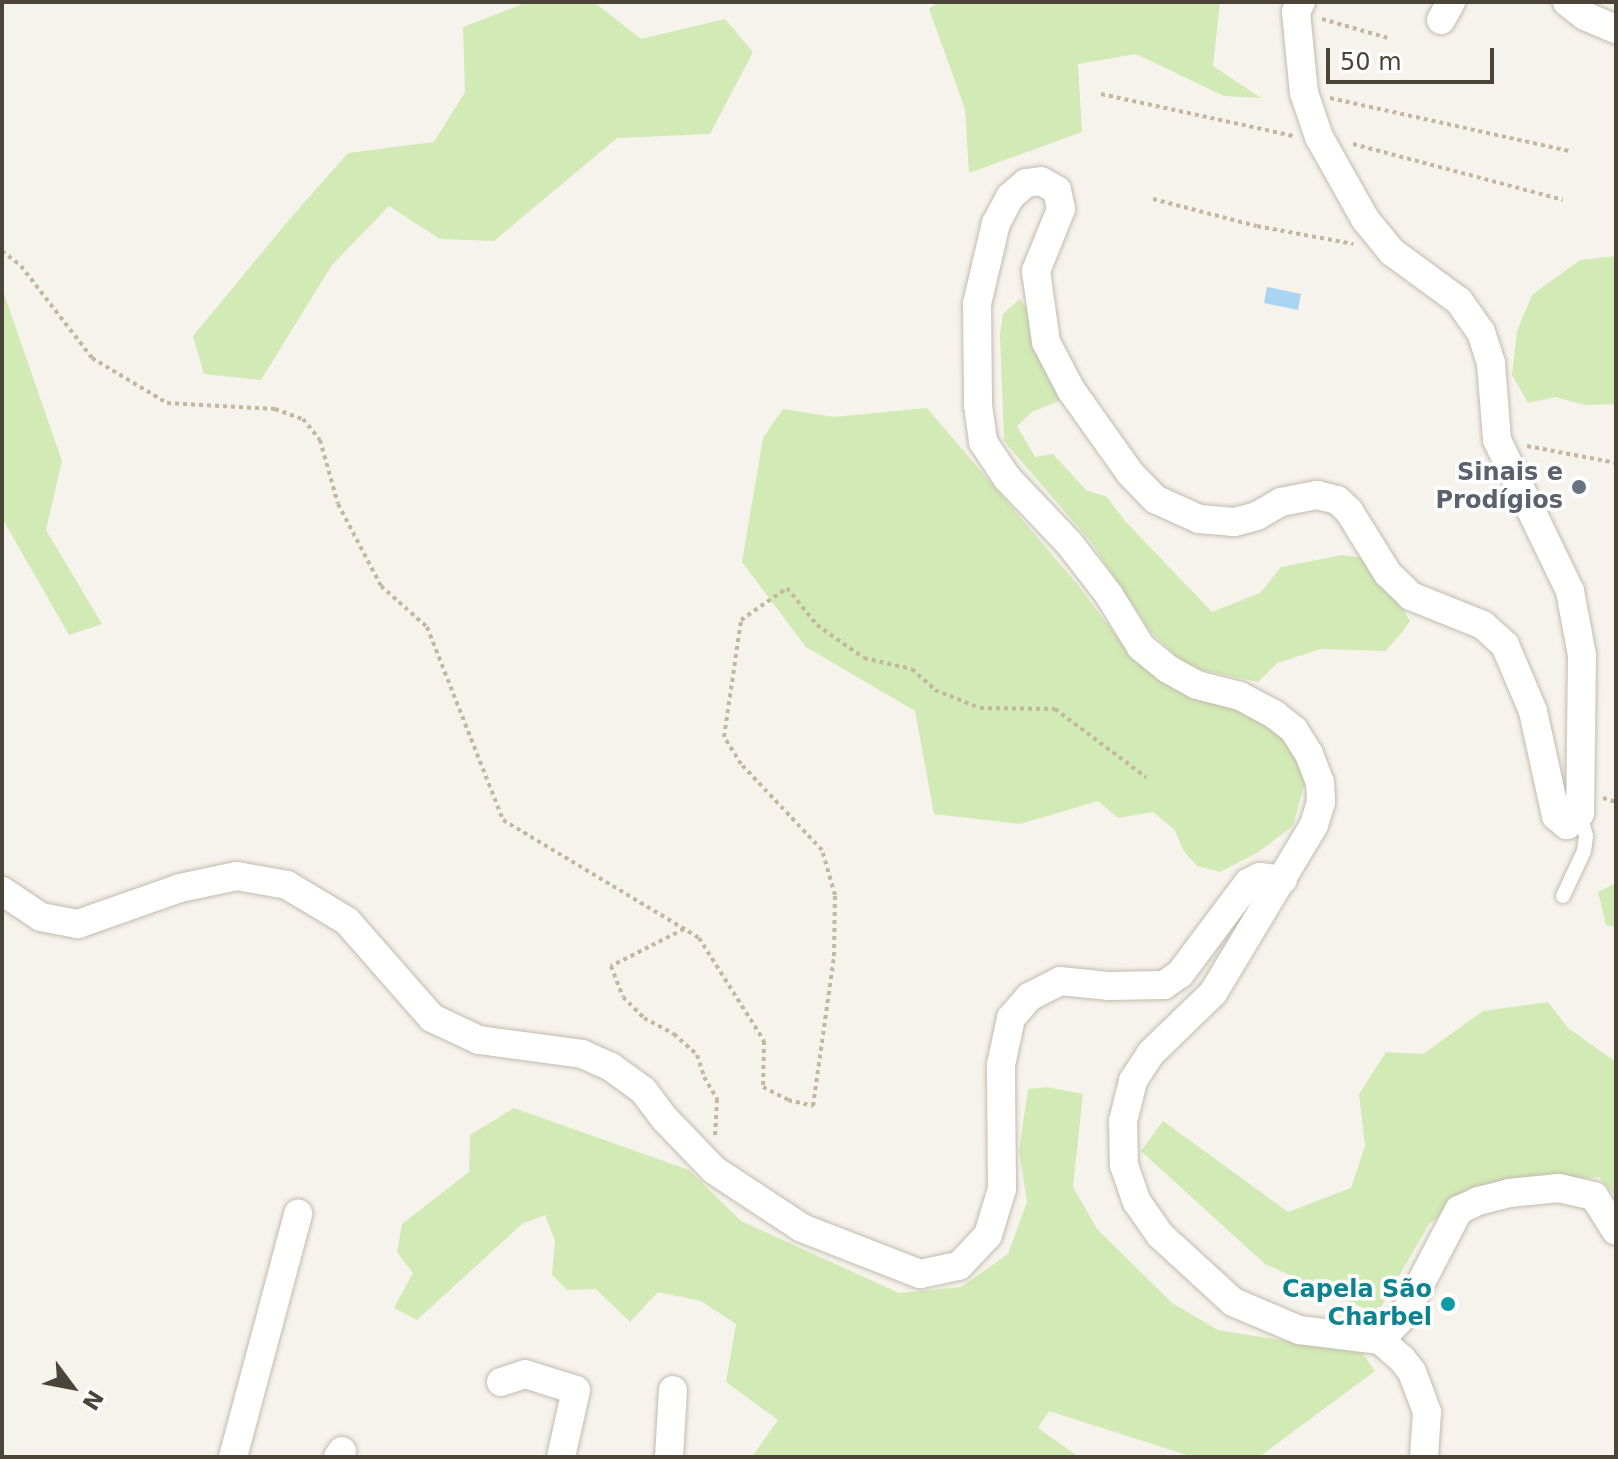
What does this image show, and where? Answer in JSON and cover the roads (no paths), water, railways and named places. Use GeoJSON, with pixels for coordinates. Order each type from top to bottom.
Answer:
{"type":"FeatureCollection","features":[{"type":"Feature","properties":{"kind":"street"},"geometry":{"type":"LineString","coordinates":[[1567,2],[1585,16],[1616,29]]}},
{"type":"Feature","properties":{"kind":"street"},"geometry":{"type":"LineString","coordinates":[[1298,7],[1304,93],[1321,140],[1365,219],[1392,252],[1459,301],[1481,332],[1491,363],[1497,440],[1570,591],[1582,655],[1580,813],[1567,825],[1556,816],[1533,711],[1505,645],[1483,625],[1411,596],[1388,574],[1349,511],[1337,500],[1317,495],[1281,502],[1257,516],[1234,522],[1199,519],[1155,499],[1130,473],[1071,390],[1046,342],[1036,271],[1061,209],[1057,190],[1041,181],[1026,183],[1010,197],[996,223],[977,304],[978,405],[983,442],[1007,478],[1069,543],[1109,595],[1141,647],[1168,669],[1197,685],[1240,696],[1275,715],[1294,730],[1315,768],[1321,802],[1314,825],[1283,880],[1213,993],[1151,1053],[1133,1081],[1123,1121],[1124,1165],[1137,1202],[1160,1235],[1233,1302],[1299,1330],[1380,1340],[1412,1372],[1427,1412],[1424,1457]]}},
{"type":"Feature","properties":{"kind":"street"},"geometry":{"type":"LineString","coordinates":[[2,891],[41,917],[78,924],[180,888],[237,876],[287,885],[347,921],[432,1018],[479,1040],[582,1054],[611,1067],[643,1090],[666,1120],[714,1170],[802,1228],[887,1264],[920,1274],[959,1266],[988,1235],[1002,1189],[1001,1065],[1011,1018],[1029,997],[1060,981],[1108,986],[1164,985],[1180,974],[1248,883],[1260,877],[1283,880]]}},
{"type":"Feature","properties":{"kind":"street"},"geometry":{"type":"LineString","coordinates":[[1380,1340],[1404,1315],[1459,1210],[1478,1201],[1559,1188],[1594,1196],[1616,1231]]}},
{"type":"Feature","properties":{"kind":"street"},"geometry":{"type":"LineString","coordinates":[[233,1457],[298,1214]]}},
{"type":"Feature","properties":{"kind":"street"},"geometry":{"type":"LineString","coordinates":[[501,1382],[525,1374],[576,1390],[561,1457]]}},
{"type":"Feature","properties":{"kind":"street"},"geometry":{"type":"LineString","coordinates":[[669,1457],[673,1390]]}},
{"type":"Feature","properties":{"kind":"lane"},"geometry":{"type":"LineString","coordinates":[[1563,896],[1584,851],[1586,836],[1580,813]]}},
{"type":"Feature","properties":{"kind":"water"},"geometry":{"type":"Polygon","coordinates":[[[1267,287],[1301,294],[1298,310],[1264,303],[1267,287]]]}},
{"type":"Feature","properties":{"kind":"place","name":"Sinais e Prodígios"},"geometry":{"type":"Point","coordinates":[1579,487]}},
{"type":"Feature","properties":{"kind":"place","name":"Capela São Charbel"},"geometry":{"type":"Point","coordinates":[1448,1304]}}]}
